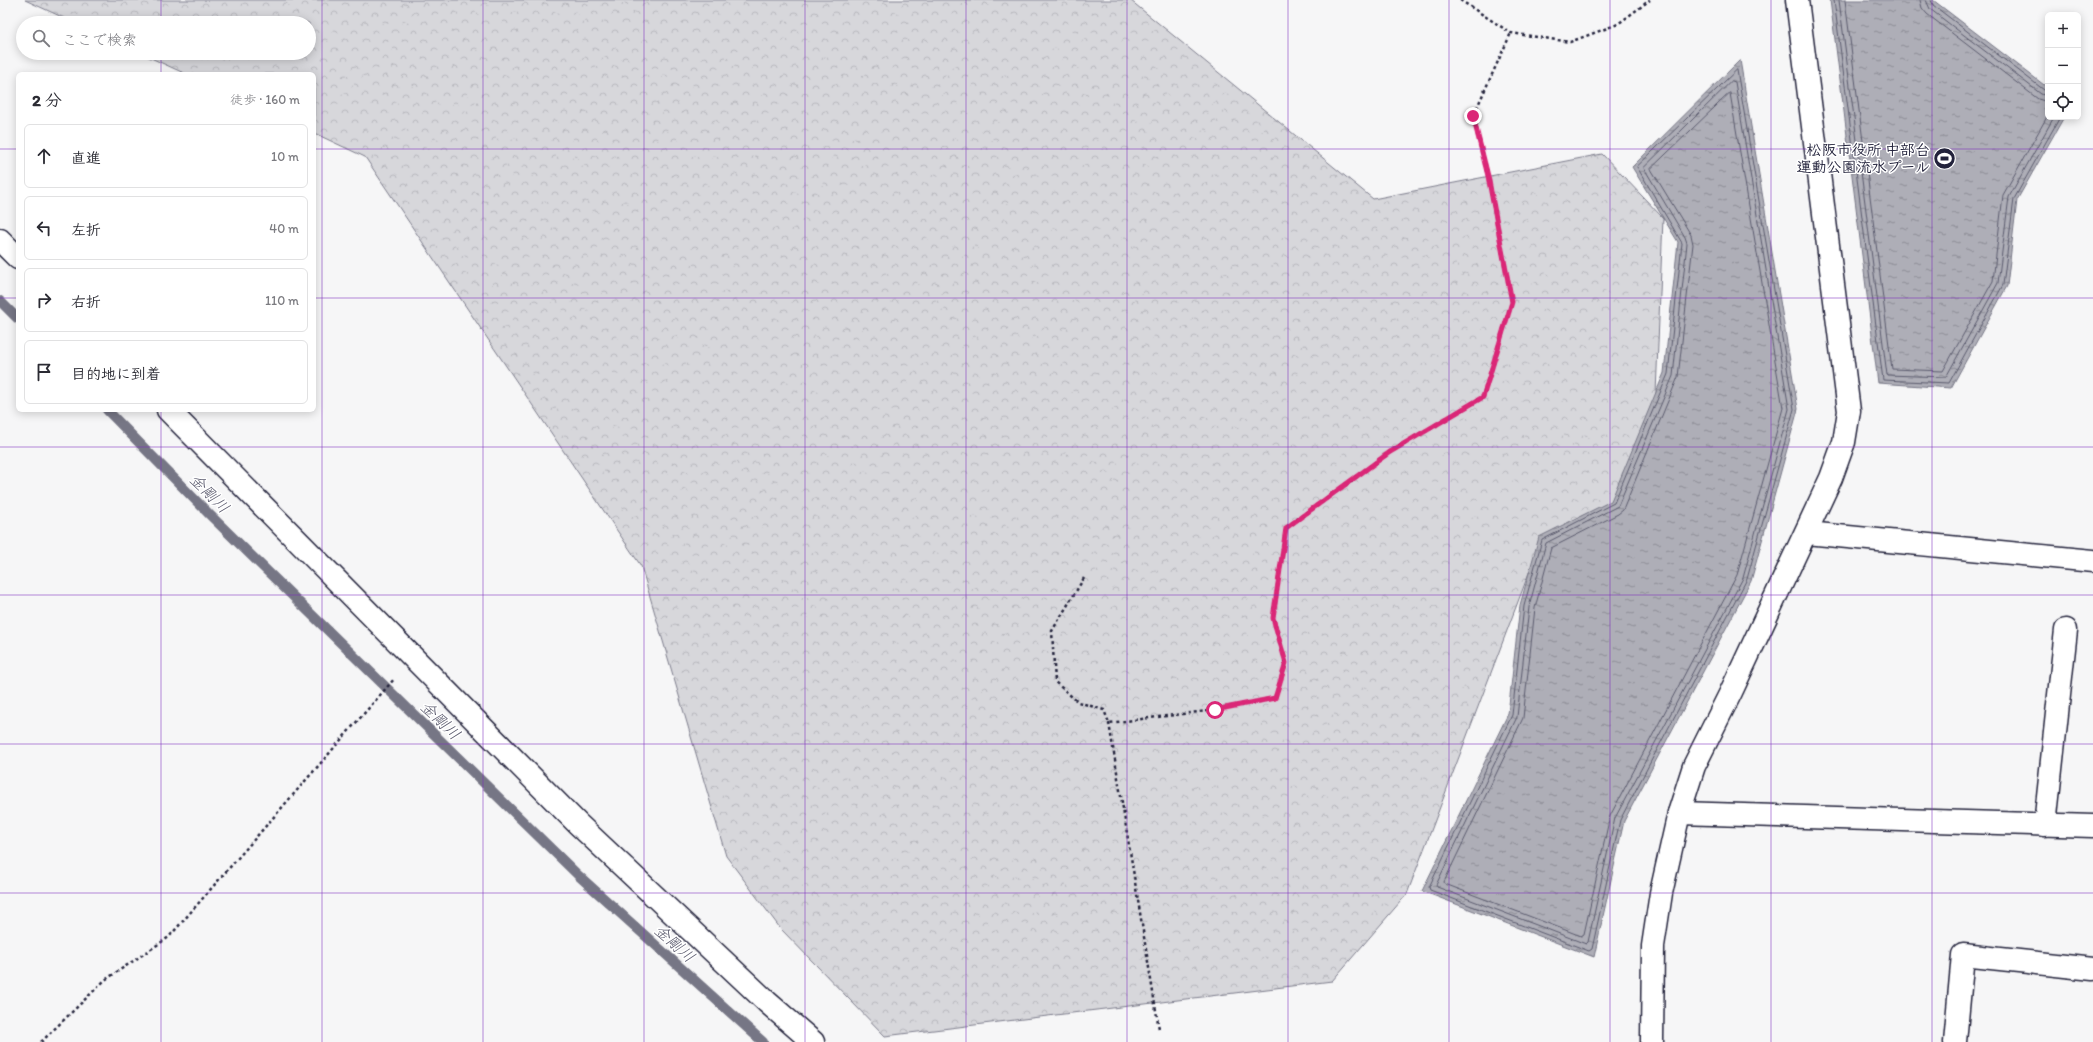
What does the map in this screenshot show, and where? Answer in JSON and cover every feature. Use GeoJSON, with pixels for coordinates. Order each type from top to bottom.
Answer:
{"type":"FeatureCollection","features":[{"type":"Feature","properties":{"kind":"street"},"geometry":{"type":"LineString","coordinates":[[1652,1042],[1653,946],[1661,893],[1679,813],[1694,766],[1807,533],[1831,478],[1844,442],[1849,411],[1796,0]]}},
{"type":"Feature","properties":{"kind":"street"},"geometry":{"type":"LineString","coordinates":[[0,240],[16,256]]}},
{"type":"Feature","properties":{"kind":"street"},"geometry":{"type":"LineString","coordinates":[[170,412],[578,824],[766,1002],[813,1042]]}},
{"type":"Feature","properties":{"kind":"street"},"geometry":{"type":"LineString","coordinates":[[1807,533],[2093,561]]}},
{"type":"Feature","properties":{"kind":"street"},"geometry":{"type":"LineString","coordinates":[[2044,824],[2066,630]]}},
{"type":"Feature","properties":{"kind":"street"},"geometry":{"type":"LineString","coordinates":[[1679,813],[2093,826]]}},
{"type":"Feature","properties":{"kind":"street"},"geometry":{"type":"LineString","coordinates":[[1955,1042],[1964,954],[2093,969]]}},
{"type":"Feature","properties":{"kind":"path"},"geometry":{"type":"LineString","coordinates":[[1460,0],[1511,33],[1570,42],[1618,24],[1650,0]]}},
{"type":"Feature","properties":{"kind":"path"},"geometry":{"type":"LineString","coordinates":[[1108,723],[1215,710],[1275,698],[1286,663],[1273,618],[1286,528],[1390,452],[1483,397],[1512,302],[1488,176],[1473,116],[1511,33]]}},
{"type":"Feature","properties":{"kind":"path"},"geometry":{"type":"LineString","coordinates":[[1084,578],[1052,630],[1055,682],[1078,702],[1104,710],[1108,723],[1159,1029]]}},
{"type":"Feature","properties":{"kind":"path"},"geometry":{"type":"LineString","coordinates":[[41,1042],[106,980],[169,937],[413,657]]}},
{"type":"Feature","properties":{"kind":"green space"},"geometry":{"type":"Polygon","coordinates":[[[25,0],[1130,0],[1373,199],[1602,154],[1663,218],[1656,394],[1622,518],[1530,570],[1407,894],[1332,981],[885,1036],[780,928],[726,856],[641,566],[365,157],[316,134],[316,72],[182,72],[155,60],[316,60],[316,16],[60,16],[25,0]]]}},
{"type":"Feature","properties":{"kind":"water","name":"松阪市役所 中部台 運動公園流水プール"},"geometry":{"type":"Polygon","coordinates":[[[1830,0],[1933,0],[2045,86],[2045,120],[2062,120],[2017,200],[2007,286],[1951,388],[1878,383],[1830,0]]]}},
{"type":"Feature","properties":{"kind":"water"},"geometry":{"type":"Polygon","coordinates":[[[1740,60],[1798,409],[1751,581],[1624,821],[1594,957],[1422,891],[1508,714],[1520,605],[1539,537],[1611,501],[1664,373],[1678,242],[1632,167],[1740,60]]]}},
{"type":"Feature","properties":{"kind":"waterway","name":"金剛川"},"geometry":{"type":"LineString","coordinates":[[0,301],[16,317]]}},
{"type":"Feature","properties":{"kind":"waterway","name":"金剛川"},"geometry":{"type":"LineString","coordinates":[[109,412],[210,515],[579,876],[763,1042]]}},
{"type":"Feature","properties":{"kind":"place","name":"松阪市役所 中部台 運動公園流水プール"},"geometry":{"type":"Point","coordinates":[1945,159]}},
{"type":"Feature","properties":{"kind":"route"},"geometry":{"type":"LineString","coordinates":[[1215,710],[1275,698],[1286,663],[1273,618],[1286,528],[1390,452],[1483,397],[1512,302],[1488,176],[1473,116]]}}]}
